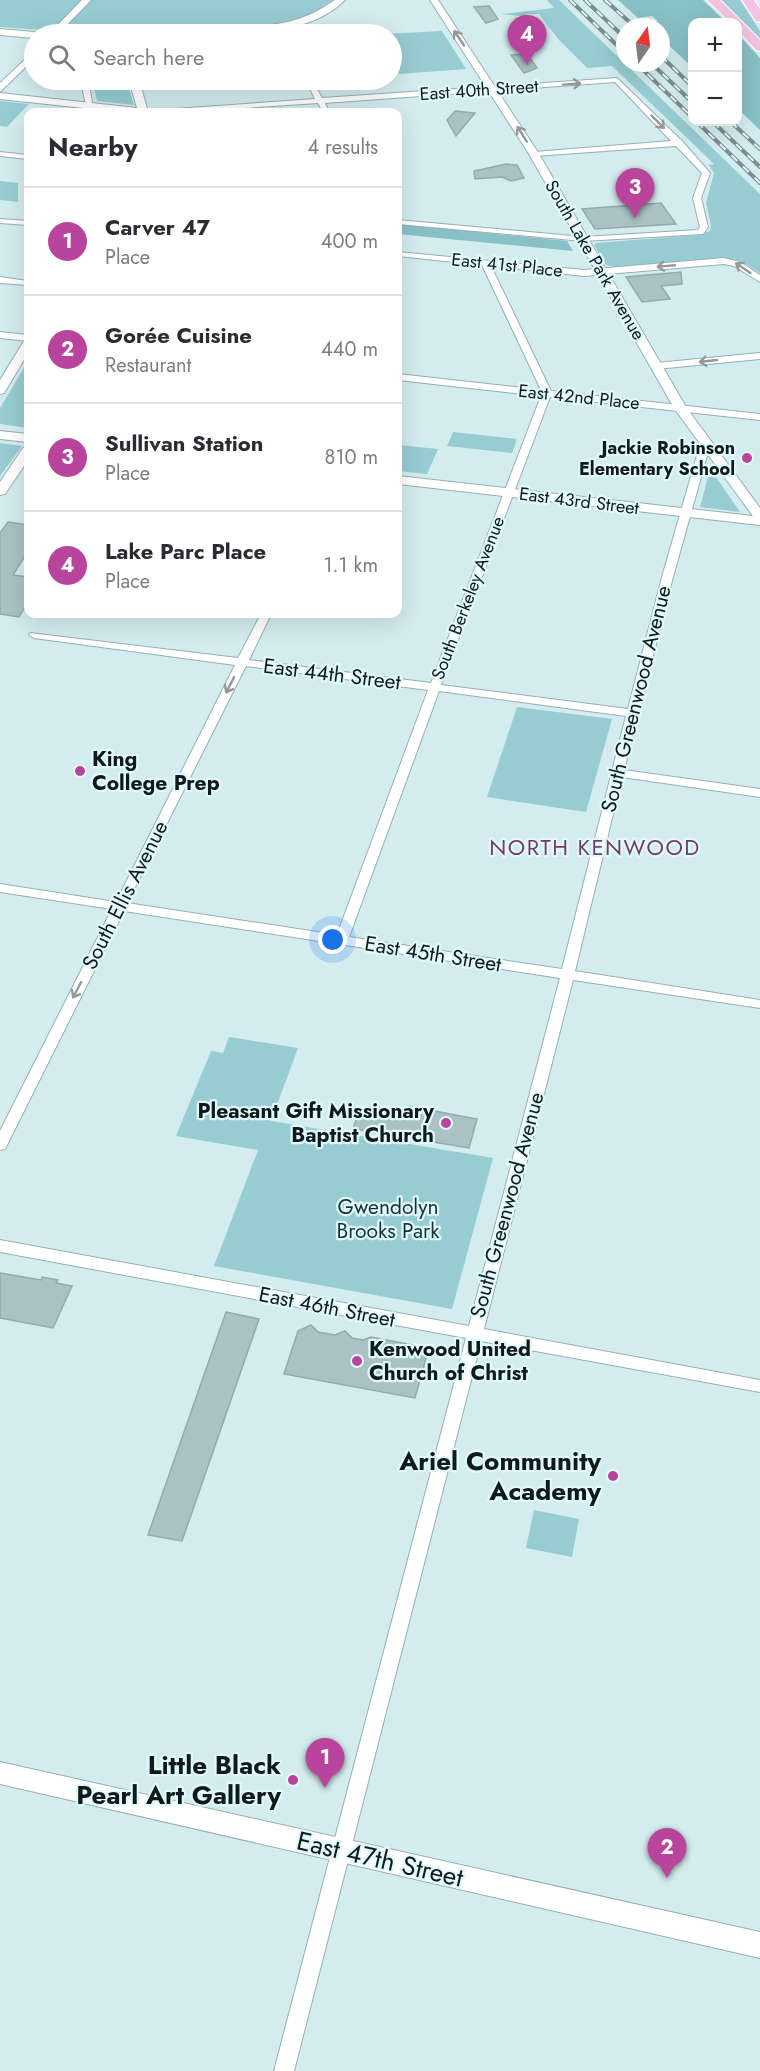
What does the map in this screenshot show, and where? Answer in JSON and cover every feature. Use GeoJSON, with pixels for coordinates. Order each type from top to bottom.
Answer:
{"type":"FeatureCollection","features":[{"type":"Feature","properties":{"kind":"highway"},"geometry":{"type":"LineString","coordinates":[[713,0],[732,18]]}},
{"type":"Feature","properties":{"kind":"highway"},"geometry":{"type":"LineString","coordinates":[[748,0],[760,18]]}},
{"type":"Feature","properties":{"kind":"highway"},"geometry":{"type":"LineString","coordinates":[[742,28],[760,47]]}},
{"type":"Feature","properties":{"kind":"street"},"geometry":{"type":"LineString","coordinates":[[63,24],[87,0]]}},
{"type":"Feature","properties":{"kind":"street"},"geometry":{"type":"LineString","coordinates":[[299,24],[341,0]]}},
{"type":"Feature","properties":{"kind":"street","name":"South Lake Park Avenue"},"geometry":{"type":"LineString","coordinates":[[434,0],[534,154],[680,408],[760,519]]}},
{"type":"Feature","properties":{"kind":"street"},"geometry":{"type":"LineString","coordinates":[[0,32],[24,34]]}},
{"type":"Feature","properties":{"kind":"street"},"geometry":{"type":"LineString","coordinates":[[0,89],[24,64]]}},
{"type":"Feature","properties":{"kind":"street","name":"East 40th Street"},"geometry":{"type":"LineString","coordinates":[[218,108],[617,80],[679,143]]}},
{"type":"Feature","properties":{"kind":"street"},"geometry":{"type":"LineString","coordinates":[[86,90],[91,108]]}},
{"type":"Feature","properties":{"kind":"street"},"geometry":{"type":"LineString","coordinates":[[137,90],[142,108]]}},
{"type":"Feature","properties":{"kind":"street"},"geometry":{"type":"LineString","coordinates":[[314,90],[324,108]]}},
{"type":"Feature","properties":{"kind":"street","name":"East 40th Street"},"geometry":{"type":"LineString","coordinates":[[0,96],[84,108]]}},
{"type":"Feature","properties":{"kind":"street"},"geometry":{"type":"LineString","coordinates":[[402,222],[583,239],[694,232],[704,229],[697,198],[706,174],[679,143],[534,154]]}},
{"type":"Feature","properties":{"kind":"street"},"geometry":{"type":"LineString","coordinates":[[0,154],[24,157]]}},
{"type":"Feature","properties":{"kind":"street"},"geometry":{"type":"LineString","coordinates":[[0,221],[24,223]]}},
{"type":"Feature","properties":{"kind":"street","name":"East 41st Place"},"geometry":{"type":"LineString","coordinates":[[402,254],[584,273],[724,261],[737,264],[760,279]]}},
{"type":"Feature","properties":{"kind":"street"},"geometry":{"type":"LineString","coordinates":[[485,263],[547,393]]}},
{"type":"Feature","properties":{"kind":"street"},"geometry":{"type":"LineString","coordinates":[[0,280],[24,283]]}},
{"type":"Feature","properties":{"kind":"street"},"geometry":{"type":"LineString","coordinates":[[0,335],[24,338]]}},
{"type":"Feature","properties":{"kind":"street"},"geometry":{"type":"LineString","coordinates":[[0,390],[24,351]]}},
{"type":"Feature","properties":{"kind":"street"},"geometry":{"type":"LineString","coordinates":[[656,366],[760,357]]}},
{"type":"Feature","properties":{"kind":"street","name":"East 42nd Place"},"geometry":{"type":"LineString","coordinates":[[402,377],[760,417]]}},
{"type":"Feature","properties":{"kind":"street","name":"South Berkeley Avenue"},"geometry":{"type":"LineString","coordinates":[[342,940],[547,393]]}},
{"type":"Feature","properties":{"kind":"street"},"geometry":{"type":"LineString","coordinates":[[0,435],[24,438]]}},
{"type":"Feature","properties":{"kind":"street","name":"South Greenwood Avenue"},"geometry":{"type":"LineString","coordinates":[[284,2071],[567,974],[632,713],[684,513],[705,445]]}},
{"type":"Feature","properties":{"kind":"street"},"geometry":{"type":"LineString","coordinates":[[0,491],[24,457]]}},
{"type":"Feature","properties":{"kind":"street","name":"East 43rd Street"},"geometry":{"type":"LineString","coordinates":[[402,480],[684,513],[760,519]]}},
{"type":"Feature","properties":{"kind":"street","name":"South Ellis Avenue"},"geometry":{"type":"LineString","coordinates":[[0,1145],[264,618]]}},
{"type":"Feature","properties":{"kind":"street","name":"East 44th Street"},"geometry":{"type":"LineString","coordinates":[[33,635],[632,713]]}},
{"type":"Feature","properties":{"kind":"street"},"geometry":{"type":"LineString","coordinates":[[617,772],[760,792]]}},
{"type":"Feature","properties":{"kind":"street","name":"East 45th Street"},"geometry":{"type":"LineString","coordinates":[[0,888],[760,1004]]}},
{"type":"Feature","properties":{"kind":"street","name":"East 46th Street"},"geometry":{"type":"LineString","coordinates":[[0,1246],[760,1386]]}},
{"type":"Feature","properties":{"kind":"street","name":"East 47th Street"},"geometry":{"type":"LineString","coordinates":[[0,1773],[760,1945]]}},
{"type":"Feature","properties":{"kind":"green space"},"geometry":{"type":"Polygon","coordinates":[[[0,0],[333,0],[314,13],[297,20],[273,24],[24,24],[24,29],[0,27],[0,0]]]}},
{"type":"Feature","properties":{"kind":"green space"},"geometry":{"type":"Polygon","coordinates":[[[547,0],[559,0],[616,55],[616,70],[612,66],[587,68],[559,40],[539,14],[526,14],[527,17],[501,14],[554,8],[547,0]]]}},
{"type":"Feature","properties":{"kind":"green space"},"geometry":{"type":"Polygon","coordinates":[[[718,0],[740,0],[760,31],[760,41],[742,23],[742,18],[736,18],[718,0]]]}},
{"type":"Feature","properties":{"kind":"green space"},"geometry":{"type":"Polygon","coordinates":[[[442,31],[466,69],[402,74],[402,33],[442,31]]]}},
{"type":"Feature","properties":{"kind":"green space"},"geometry":{"type":"Polygon","coordinates":[[[618,72],[634,72],[760,194],[760,273],[741,261],[728,258],[614,267],[606,265],[594,245],[596,243],[698,235],[710,231],[711,225],[706,203],[714,173],[709,165],[714,164],[618,72]]]}},
{"type":"Feature","properties":{"kind":"green space"},"geometry":{"type":"Polygon","coordinates":[[[94,90],[129,90],[134,105],[97,101],[94,90]]]}},
{"type":"Feature","properties":{"kind":"green space"},"geometry":{"type":"Polygon","coordinates":[[[0,101],[29,104],[7,127],[0,126],[0,101]]]}},
{"type":"Feature","properties":{"kind":"green space"},"geometry":{"type":"Polygon","coordinates":[[[0,181],[18,183],[18,202],[0,200],[0,181]]]}},
{"type":"Feature","properties":{"kind":"green space"},"geometry":{"type":"Polygon","coordinates":[[[24,368],[24,427],[0,424],[0,408],[24,368]]]}},
{"type":"Feature","properties":{"kind":"green space"},"geometry":{"type":"Polygon","coordinates":[[[453,432],[517,439],[512,453],[447,446],[453,432]]]}},
{"type":"Feature","properties":{"kind":"green space"},"geometry":{"type":"Polygon","coordinates":[[[0,443],[22,446],[0,476],[0,443]]]}},
{"type":"Feature","properties":{"kind":"green space"},"geometry":{"type":"Polygon","coordinates":[[[402,445],[438,449],[427,474],[402,471],[402,445]]]}},
{"type":"Feature","properties":{"kind":"green space"},"geometry":{"type":"Polygon","coordinates":[[[708,477],[716,477],[740,512],[700,507],[708,477]]]}},
{"type":"Feature","properties":{"kind":"green space"},"geometry":{"type":"Polygon","coordinates":[[[517,707],[612,719],[586,812],[487,797],[517,707]]]}},
{"type":"Feature","properties":{"kind":"green space","name":"Gwendolyn Brooks Park"},"geometry":{"type":"Polygon","coordinates":[[[229,1037],[298,1048],[271,1121],[493,1158],[452,1309],[214,1266],[258,1150],[176,1136],[211,1051],[223,1053],[229,1037]]]}},
{"type":"Feature","properties":{"kind":"green space"},"geometry":{"type":"Polygon","coordinates":[[[534,1510],[579,1519],[572,1557],[526,1548],[534,1510]]]}},
{"type":"Feature","properties":{"kind":"shaded area"},"geometry":{"type":"Polygon","coordinates":[[[618,0],[703,0],[722,18],[688,18],[688,63],[670,46],[670,18],[652,16],[638,18],[618,0]]]}},
{"type":"Feature","properties":{"kind":"shaded area"},"geometry":{"type":"Polygon","coordinates":[[[742,38],[760,58],[760,130],[742,113],[742,38]]]}},
{"type":"Feature","properties":{"kind":"shaded area"},"geometry":{"type":"Polygon","coordinates":[[[402,224],[567,241],[573,251],[402,234],[402,224]]]}},
{"type":"Feature","properties":{"kind":"building"},"geometry":{"type":"Polygon","coordinates":[[[489,6],[498,19],[486,23],[474,7],[489,6]]]}},
{"type":"Feature","properties":{"kind":"building"},"geometry":{"type":"Polygon","coordinates":[[[527,54],[537,68],[524,73],[511,55],[527,54]]]}},
{"type":"Feature","properties":{"kind":"building"},"geometry":{"type":"Polygon","coordinates":[[[455,111],[475,113],[456,136],[447,120],[455,111]]]}},
{"type":"Feature","properties":{"kind":"building"},"geometry":{"type":"Polygon","coordinates":[[[506,164],[517,165],[524,178],[511,181],[502,177],[475,179],[474,171],[506,164]]]}},
{"type":"Feature","properties":{"kind":"building"},"geometry":{"type":"Polygon","coordinates":[[[661,203],[676,224],[595,229],[582,209],[661,203]]]}},
{"type":"Feature","properties":{"kind":"building"},"geometry":{"type":"Polygon","coordinates":[[[681,272],[682,284],[661,286],[670,299],[642,302],[626,277],[681,272]]]}},
{"type":"Feature","properties":{"kind":"building"},"geometry":{"type":"Polygon","coordinates":[[[8,522],[24,524],[24,557],[13,575],[24,576],[24,609],[19,617],[0,614],[0,533],[8,522]]]}},
{"type":"Feature","properties":{"kind":"building","name":"Pleasant Gift Missionary Baptist Church"},"geometry":{"type":"Polygon","coordinates":[[[408,1106],[477,1119],[469,1148],[353,1129],[360,1108],[405,1115],[408,1106]]]}},
{"type":"Feature","properties":{"kind":"building"},"geometry":{"type":"Polygon","coordinates":[[[0,1273],[41,1280],[42,1277],[72,1286],[53,1328],[0,1318],[0,1273]]]}},
{"type":"Feature","properties":{"kind":"building"},"geometry":{"type":"Polygon","coordinates":[[[226,1312],[259,1319],[182,1541],[148,1535],[226,1312]]]}},
{"type":"Feature","properties":{"kind":"building","name":"Kenwood United Church of Christ"},"geometry":{"type":"Polygon","coordinates":[[[311,1325],[318,1332],[335,1335],[345,1331],[352,1338],[363,1340],[371,1337],[429,1348],[415,1398],[284,1374],[298,1331],[311,1325]]]}},
{"type":"Feature","properties":{"kind":"railway"},"geometry":{"type":"LineString","coordinates":[[570,0],[616,44]]}},
{"type":"Feature","properties":{"kind":"railway"},"geometry":{"type":"LineString","coordinates":[[585,0],[616,29]]}},
{"type":"Feature","properties":{"kind":"railway"},"geometry":{"type":"LineString","coordinates":[[605,0],[625,18]]}},
{"type":"Feature","properties":{"kind":"railway"},"geometry":{"type":"LineString","coordinates":[[670,65],[688,82]]}},
{"type":"Feature","properties":{"kind":"railway"},"geometry":{"type":"LineString","coordinates":[[645,72],[688,113]]}},
{"type":"Feature","properties":{"kind":"railway"},"geometry":{"type":"LineString","coordinates":[[660,72],[688,98]]}},
{"type":"Feature","properties":{"kind":"railway"},"geometry":{"type":"LineString","coordinates":[[701,126],[760,183]]}},
{"type":"Feature","properties":{"kind":"railway"},"geometry":{"type":"LineString","coordinates":[[717,126],[760,167]]}},
{"type":"Feature","properties":{"kind":"railway"},"geometry":{"type":"LineString","coordinates":[[735,126],[760,149]]}},
{"type":"Feature","properties":{"kind":"place","name":"Lake Parc Place"},"geometry":{"type":"Point","coordinates":[527,65]}},
{"type":"Feature","properties":{"kind":"place","name":"Sullivan Station"},"geometry":{"type":"Point","coordinates":[635,218]}},
{"type":"Feature","properties":{"kind":"place","name":"Jackie Robinson Elementary School"},"geometry":{"type":"Point","coordinates":[747,458]}},
{"type":"Feature","properties":{"kind":"place","name":"King College Prep"},"geometry":{"type":"Point","coordinates":[80,771]}},
{"type":"Feature","properties":{"kind":"place","name":"Pleasant Gift Missionary Baptist Church"},"geometry":{"type":"Point","coordinates":[446,1123]}},
{"type":"Feature","properties":{"kind":"place","name":"Kenwood United Church of Christ"},"geometry":{"type":"Point","coordinates":[357,1361]}},
{"type":"Feature","properties":{"kind":"place","name":"Ariel Community Academy"},"geometry":{"type":"Point","coordinates":[613,1476]}},
{"type":"Feature","properties":{"kind":"place","name":"Little Black Pearl Art Gallery"},"geometry":{"type":"Point","coordinates":[293,1780]}},
{"type":"Feature","properties":{"kind":"place","name":"Carver 47"},"geometry":{"type":"Point","coordinates":[325,1788]}},
{"type":"Feature","properties":{"kind":"place","name":"Gorée Cuisine"},"geometry":{"type":"Point","coordinates":[667,1878]}},
{"type":"Feature","properties":{"kind":"district","name":"NORTH KENWOOD"},"geometry":{"type":"Point","coordinates":[595,847]}}]}
